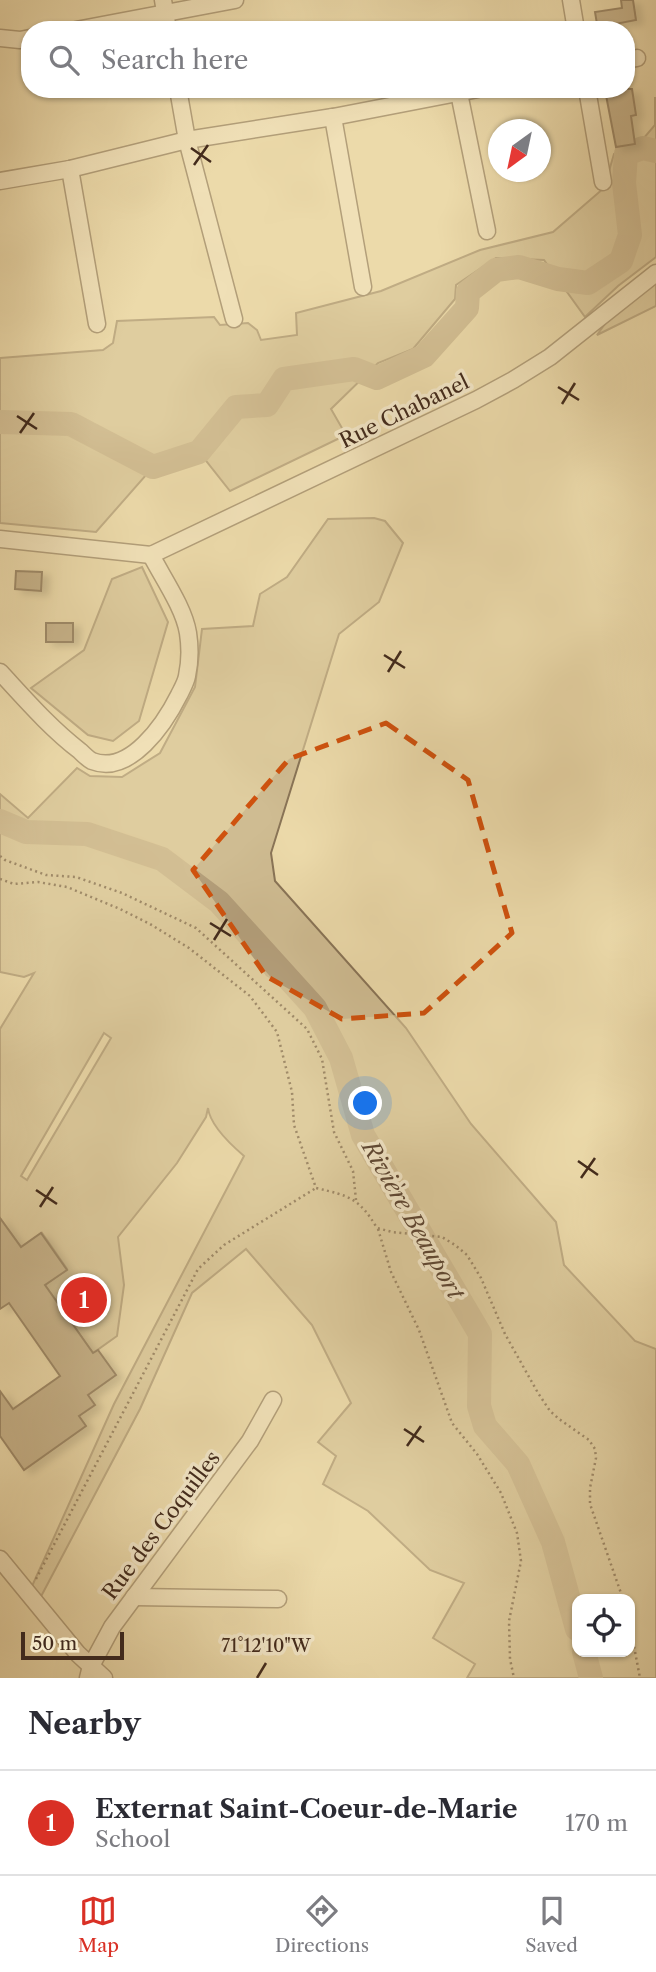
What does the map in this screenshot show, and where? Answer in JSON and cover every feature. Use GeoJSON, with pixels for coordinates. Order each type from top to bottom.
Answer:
{"type":"FeatureCollection","features":[{"type":"Feature","properties":{"kind":"street"},"geometry":{"type":"LineString","coordinates":[[126,21],[235,0]]}},
{"type":"Feature","properties":{"kind":"street"},"geometry":{"type":"LineString","coordinates":[[571,0],[574,21]]}},
{"type":"Feature","properties":{"kind":"street"},"geometry":{"type":"LineString","coordinates":[[0,38],[21,40]]}},
{"type":"Feature","properties":{"kind":"street"},"geometry":{"type":"LineString","coordinates":[[180,98],[187,140],[234,319]]}},
{"type":"Feature","properties":{"kind":"street"},"geometry":{"type":"LineString","coordinates":[[0,181],[70,169],[187,140],[433,98]]}},
{"type":"Feature","properties":{"kind":"street"},"geometry":{"type":"LineString","coordinates":[[460,98],[487,231]]}},
{"type":"Feature","properties":{"kind":"street"},"geometry":{"type":"LineString","coordinates":[[589,98],[603,182]]}},
{"type":"Feature","properties":{"kind":"street"},"geometry":{"type":"LineString","coordinates":[[333,117],[363,287]]}},
{"type":"Feature","properties":{"kind":"street"},"geometry":{"type":"LineString","coordinates":[[70,169],[97,324]]}},
{"type":"Feature","properties":{"kind":"street","name":"Rue Chabanel"},"geometry":{"type":"LineString","coordinates":[[151,555],[513,380],[550,357],[656,274]]}},
{"type":"Feature","properties":{"kind":"street"},"geometry":{"type":"LineString","coordinates":[[0,539],[151,555],[178,606],[187,631],[189,655],[187,678],[170,713],[130,757],[111,763],[93,761],[59,734],[0,671]]}},
{"type":"Feature","properties":{"kind":"street","name":"Rue des Coquilles"},"geometry":{"type":"LineString","coordinates":[[90,1672],[112,1627],[250,1441],[273,1400]]}},
{"type":"Feature","properties":{"kind":"street"},"geometry":{"type":"LineString","coordinates":[[0,1559],[90,1672],[103,1678]]}},
{"type":"Feature","properties":{"kind":"street"},"geometry":{"type":"LineString","coordinates":[[134,1597],[278,1600]]}},
{"type":"Feature","properties":{"kind":"path"},"geometry":{"type":"LineString","coordinates":[[0,856],[46,875],[76,877],[122,893],[196,928],[307,1029],[323,1059],[334,1132],[352,1171],[356,1200]]}},
{"type":"Feature","properties":{"kind":"path"},"geometry":{"type":"LineString","coordinates":[[0,879],[14,884],[38,882],[67,887],[120,909],[189,948],[250,996],[277,1032],[292,1092],[294,1125],[317,1188]]}},
{"type":"Feature","properties":{"kind":"path"},"geometry":{"type":"LineString","coordinates":[[28,1595],[198,1269],[224,1245],[317,1188],[356,1200],[377,1228],[391,1272],[419,1330],[452,1423],[477,1454],[501,1493],[517,1533],[521,1561],[509,1620],[510,1659],[514,1678]]}},
{"type":"Feature","properties":{"kind":"path"},"geometry":{"type":"LineString","coordinates":[[377,1228],[400,1234],[442,1237],[467,1255],[538,1394],[559,1419],[589,1440],[595,1450],[590,1504],[622,1594]]}},
{"type":"Feature","properties":{"kind":"path"},"geometry":{"type":"LineString","coordinates":[[635,1652],[640,1678]]}},
{"type":"Feature","properties":{"kind":"highlighted area"},"geometry":{"type":"Polygon","coordinates":[[[386,723],[468,780],[512,933],[424,1013],[342,1019],[266,976],[193,870],[289,759],[386,723]]]}},
{"type":"Feature","properties":{"kind":"shaded area"},"geometry":{"type":"Polygon","coordinates":[[[655,98],[656,257],[618,286],[585,317],[544,260],[496,258],[456,285],[455,299],[413,349],[378,363],[331,409],[346,435],[230,491],[199,452],[153,467],[96,532],[0,523],[0,358],[103,350],[113,343],[117,321],[214,317],[220,325],[248,323],[257,330],[261,340],[297,335],[296,313],[381,291],[480,250],[553,232],[604,188],[614,154],[638,145],[655,125],[655,98]]]}},
{"type":"Feature","properties":{"kind":"shaded area"},"geometry":{"type":"Polygon","coordinates":[[[656,273],[656,306],[597,335],[625,296],[656,273]]]}},
{"type":"Feature","properties":{"kind":"shaded area"},"geometry":{"type":"Polygon","coordinates":[[[374,518],[385,521],[403,543],[379,602],[339,634],[271,853],[275,881],[406,1028],[471,1124],[556,1222],[564,1265],[635,1341],[656,1349],[656,1678],[467,1678],[475,1664],[433,1638],[464,1583],[430,1570],[368,1511],[323,1484],[336,1456],[318,1442],[351,1403],[312,1325],[246,1249],[192,1293],[140,1409],[37,1604],[28,1595],[114,1404],[244,1156],[217,1127],[208,1108],[206,1117],[177,1163],[118,1237],[124,1285],[117,1336],[93,1353],[45,1285],[67,1269],[42,1233],[21,1247],[0,1218],[0,1029],[34,973],[24,977],[0,972],[0,794],[28,818],[77,768],[90,776],[122,777],[160,753],[195,687],[202,629],[253,626],[260,594],[287,577],[328,519],[374,518]],[[104,1033],[21,1176],[27,1180],[111,1038],[104,1033]]]}},
{"type":"Feature","properties":{"kind":"shaded area"},"geometry":{"type":"Polygon","coordinates":[[[142,567],[168,622],[139,721],[113,741],[88,735],[31,688],[84,650],[112,579],[142,567]]]}},
{"type":"Feature","properties":{"kind":"building"},"geometry":{"type":"Polygon","coordinates":[[[621,0],[633,0],[636,20],[596,21],[595,12],[622,8],[621,0]]]}},
{"type":"Feature","properties":{"kind":"building"},"geometry":{"type":"Polygon","coordinates":[[[607,98],[633,98],[636,115],[631,116],[635,144],[616,147],[607,98]]]}},
{"type":"Feature","properties":{"kind":"building"},"geometry":{"type":"Polygon","coordinates":[[[16,571],[42,572],[41,591],[15,589],[16,571]]]}},
{"type":"Feature","properties":{"kind":"building"},"geometry":{"type":"Polygon","coordinates":[[[46,623],[73,623],[73,642],[46,642],[46,623]]]}},
{"type":"Feature","properties":{"kind":"building"},"geometry":{"type":"Polygon","coordinates":[[[0,1218],[21,1247],[41,1233],[67,1270],[45,1285],[93,1353],[98,1350],[116,1375],[88,1395],[95,1405],[79,1416],[86,1426],[24,1470],[0,1436],[0,1391],[13,1409],[60,1376],[9,1303],[0,1309],[0,1218]]]}},
{"type":"Feature","properties":{"kind":"waterway","name":"Rivière Beauport"},"geometry":{"type":"LineString","coordinates":[[0,422],[71,424],[153,467],[199,452],[236,407],[267,405],[284,379],[354,369],[377,378],[424,356],[467,308],[468,292],[496,270],[519,267],[558,279],[588,283],[621,261],[630,235],[624,183],[626,154],[643,148],[656,151]]}},
{"type":"Feature","properties":{"kind":"waterway","name":"Rivière Beauport"},"geometry":{"type":"LineString","coordinates":[[0,821],[26,832],[87,834],[162,859],[219,902],[315,1008],[341,1058],[363,1135],[480,1334],[479,1406],[485,1426],[518,1464],[553,1542],[572,1611]]}},
{"type":"Feature","properties":{"kind":"waterway","name":"Rivière Beauport"},"geometry":{"type":"LineString","coordinates":[[585,1657],[591,1678]]}},
{"type":"Feature","properties":{"kind":"place","name":"Externat Saint-Coeur-de-Marie"},"geometry":{"type":"Point","coordinates":[84,1300]}}]}
